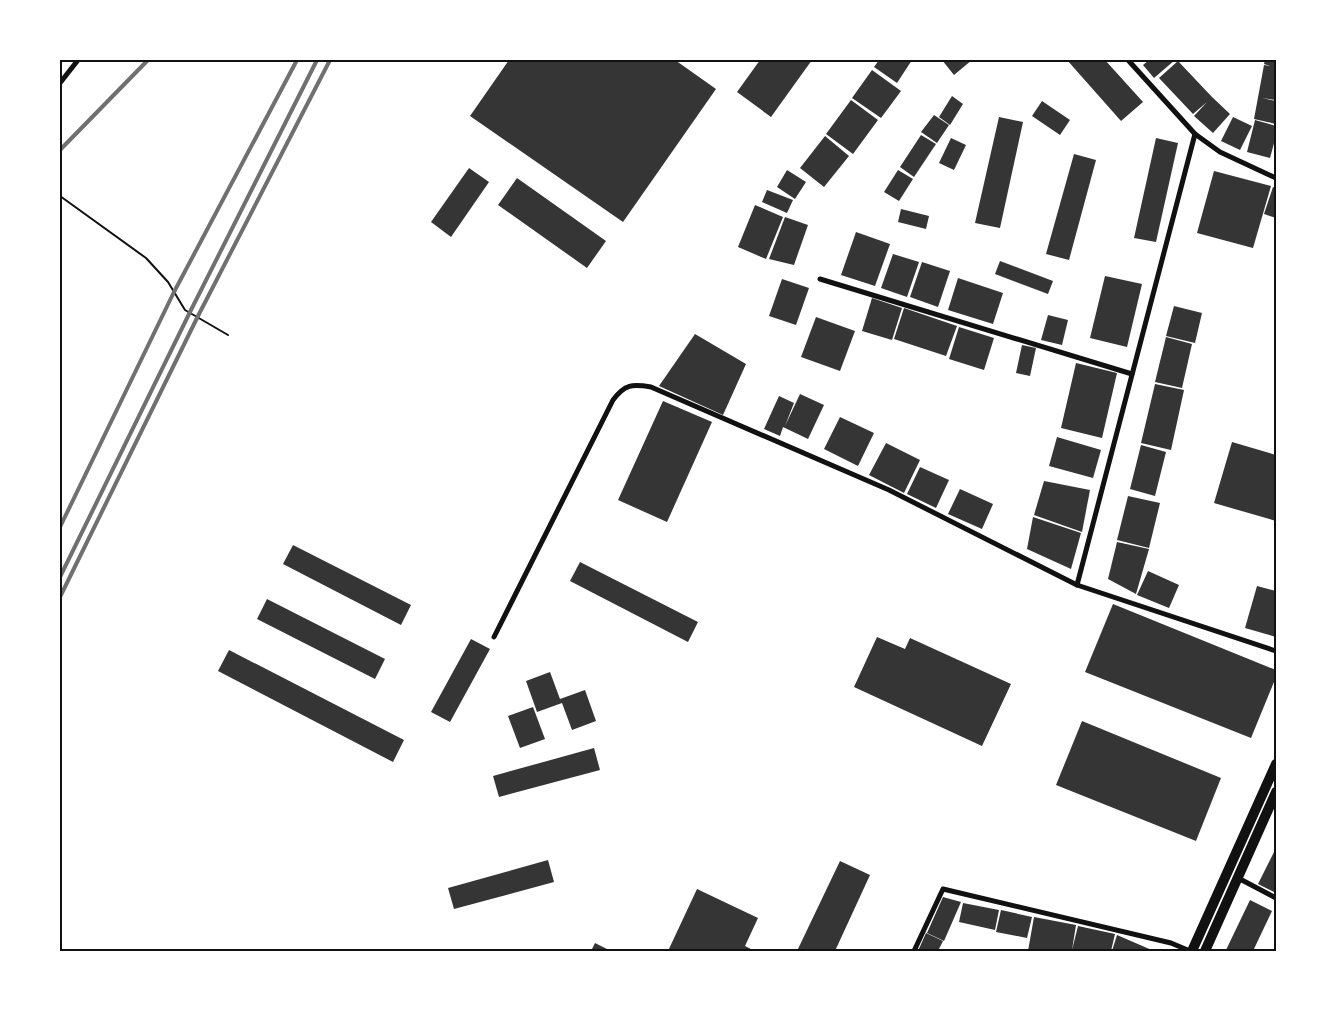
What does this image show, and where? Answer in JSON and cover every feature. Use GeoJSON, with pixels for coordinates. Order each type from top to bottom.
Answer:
{"type":"FeatureCollection","features":[{"type":"Feature","properties":{"kind":"main road"},"geometry":{"type":"LineString","coordinates":[[1191,951],[1252,822],[1276,764]]}},
{"type":"Feature","properties":{"kind":"main road"},"geometry":{"type":"LineString","coordinates":[[1205,951],[1276,792]]}},
{"type":"Feature","properties":{"kind":"street"},"geometry":{"type":"LineString","coordinates":[[60,83],[78,60]]}},
{"type":"Feature","properties":{"kind":"street"},"geometry":{"type":"LineString","coordinates":[[1128,60],[1195,134],[1220,152],[1276,177]]}},
{"type":"Feature","properties":{"kind":"street"},"geometry":{"type":"LineString","coordinates":[[1077,585],[1195,134]]}},
{"type":"Feature","properties":{"kind":"street"},"geometry":{"type":"LineString","coordinates":[[820,279],[1132,374]]}},
{"type":"Feature","properties":{"kind":"street"},"geometry":{"type":"LineString","coordinates":[[494,636],[613,400],[621,390],[634,385],[651,386],[889,490],[1077,585],[1276,650]]}},
{"type":"Feature","properties":{"kind":"street"},"geometry":{"type":"LineString","coordinates":[[1238,878],[1276,898]]}},
{"type":"Feature","properties":{"kind":"street"},"geometry":{"type":"LineString","coordinates":[[914,951],[943,889],[1171,943],[1191,951]]}},
{"type":"Feature","properties":{"kind":"path"},"geometry":{"type":"LineString","coordinates":[[60,196],[146,258],[168,282],[185,310],[228,335]]}},
{"type":"Feature","properties":{"kind":"building"},"geometry":{"type":"Polygon","coordinates":[[[509,60],[675,60],[716,89],[623,222],[470,116],[509,60]]]}},
{"type":"Feature","properties":{"kind":"building"},"geometry":{"type":"Polygon","coordinates":[[[760,60],[812,60],[771,117],[737,92],[760,60]]]}},
{"type":"Feature","properties":{"kind":"building"},"geometry":{"type":"Polygon","coordinates":[[[879,60],[912,60],[897,83],[874,67],[879,60]]]}},
{"type":"Feature","properties":{"kind":"building"},"geometry":{"type":"Polygon","coordinates":[[[942,60],[972,60],[954,75],[942,60]]]}},
{"type":"Feature","properties":{"kind":"building"},"geometry":{"type":"Polygon","coordinates":[[[1067,60],[1105,60],[1143,102],[1121,121],[1067,60]]]}},
{"type":"Feature","properties":{"kind":"building"},"geometry":{"type":"Polygon","coordinates":[[[1149,60],[1175,60],[1154,78],[1143,65],[1149,60]]]}},
{"type":"Feature","properties":{"kind":"building"},"geometry":{"type":"Polygon","coordinates":[[[1265,60],[1276,60],[1276,100],[1262,98],[1276,101],[1276,124],[1254,119],[1264,65],[1270,66],[1264,64],[1265,60]]]}},
{"type":"Feature","properties":{"kind":"building"},"geometry":{"type":"Polygon","coordinates":[[[1178,61],[1230,114],[1213,133],[1194,116],[1207,102],[1193,114],[1159,78],[1178,61]]]}},
{"type":"Feature","properties":{"kind":"building"},"geometry":{"type":"Polygon","coordinates":[[[872,70],[901,91],[881,118],[852,98],[872,70]]]}},
{"type":"Feature","properties":{"kind":"building"},"geometry":{"type":"Polygon","coordinates":[[[952,96],[963,104],[950,125],[939,117],[952,96]]]}},
{"type":"Feature","properties":{"kind":"building"},"geometry":{"type":"Polygon","coordinates":[[[851,100],[878,120],[853,154],[826,134],[851,100]]]}},
{"type":"Feature","properties":{"kind":"building"},"geometry":{"type":"Polygon","coordinates":[[[1042,101],[1070,120],[1060,135],[1032,116],[1042,101]]]}},
{"type":"Feature","properties":{"kind":"building"},"geometry":{"type":"Polygon","coordinates":[[[934,115],[949,125],[937,143],[921,132],[934,115]]]}},
{"type":"Feature","properties":{"kind":"building"},"geometry":{"type":"Polygon","coordinates":[[[999,117],[1023,122],[1000,228],[975,223],[999,117]]]}},
{"type":"Feature","properties":{"kind":"building"},"geometry":{"type":"Polygon","coordinates":[[[1233,117],[1252,126],[1240,150],[1221,141],[1233,117]]]}},
{"type":"Feature","properties":{"kind":"building"},"geometry":{"type":"Polygon","coordinates":[[[1255,120],[1276,126],[1276,136],[1270,158],[1247,152],[1255,120]]]}},
{"type":"Feature","properties":{"kind":"building"},"geometry":{"type":"Polygon","coordinates":[[[921,135],[936,144],[914,177],[900,167],[921,135]]]}},
{"type":"Feature","properties":{"kind":"building"},"geometry":{"type":"Polygon","coordinates":[[[825,136],[849,156],[824,187],[800,168],[825,136]]]}},
{"type":"Feature","properties":{"kind":"building"},"geometry":{"type":"Polygon","coordinates":[[[951,138],[966,145],[954,170],[939,163],[951,138]]]}},
{"type":"Feature","properties":{"kind":"building"},"geometry":{"type":"Polygon","coordinates":[[[1156,138],[1178,143],[1156,242],[1134,238],[1156,138]]]}},
{"type":"Feature","properties":{"kind":"building"},"geometry":{"type":"Polygon","coordinates":[[[1074,154],[1096,160],[1069,260],[1046,254],[1074,154]]]}},
{"type":"Feature","properties":{"kind":"building"},"geometry":{"type":"Polygon","coordinates":[[[469,168],[489,182],[451,237],[431,222],[469,168]]]}},
{"type":"Feature","properties":{"kind":"building"},"geometry":{"type":"Polygon","coordinates":[[[787,170],[806,182],[795,199],[777,187],[787,170]]]}},
{"type":"Feature","properties":{"kind":"building"},"geometry":{"type":"Polygon","coordinates":[[[898,170],[913,179],[899,201],[884,192],[898,170]]]}},
{"type":"Feature","properties":{"kind":"building"},"geometry":{"type":"Polygon","coordinates":[[[1214,171],[1271,186],[1253,248],[1197,233],[1214,171]]]}},
{"type":"Feature","properties":{"kind":"building"},"geometry":{"type":"Polygon","coordinates":[[[517,178],[606,241],[587,268],[498,205],[517,178]]]}},
{"type":"Feature","properties":{"kind":"building"},"geometry":{"type":"Polygon","coordinates":[[[1273,187],[1276,188],[1276,218],[1264,214],[1273,187]]]}},
{"type":"Feature","properties":{"kind":"building"},"geometry":{"type":"Polygon","coordinates":[[[767,190],[793,200],[787,213],[762,202],[767,190]]]}},
{"type":"Feature","properties":{"kind":"building"},"geometry":{"type":"Polygon","coordinates":[[[755,205],[783,217],[766,259],[738,247],[755,205]]]}},
{"type":"Feature","properties":{"kind":"building"},"geometry":{"type":"Polygon","coordinates":[[[901,209],[929,216],[926,229],[898,222],[901,209]]]}},
{"type":"Feature","properties":{"kind":"building"},"geometry":{"type":"Polygon","coordinates":[[[785,217],[808,225],[794,265],[769,259],[785,217]]]}},
{"type":"Feature","properties":{"kind":"building"},"geometry":{"type":"Polygon","coordinates":[[[856,232],[890,244],[875,286],[841,275],[856,232]]]}},
{"type":"Feature","properties":{"kind":"building"},"geometry":{"type":"Polygon","coordinates":[[[893,254],[919,262],[907,297],[881,288],[893,254]]]}},
{"type":"Feature","properties":{"kind":"building"},"geometry":{"type":"Polygon","coordinates":[[[1000,261],[1053,281],[1048,294],[995,274],[1000,261]]]}},
{"type":"Feature","properties":{"kind":"building"},"geometry":{"type":"Polygon","coordinates":[[[922,262],[950,271],[938,307],[910,297],[922,262]]]}},
{"type":"Feature","properties":{"kind":"building"},"geometry":{"type":"Polygon","coordinates":[[[1105,276],[1142,284],[1127,347],[1090,338],[1105,276]]]}},
{"type":"Feature","properties":{"kind":"building"},"geometry":{"type":"Polygon","coordinates":[[[958,278],[1003,293],[993,324],[948,310],[958,278]]]}},
{"type":"Feature","properties":{"kind":"building"},"geometry":{"type":"Polygon","coordinates":[[[782,279],[809,288],[796,325],[769,316],[782,279]]]}},
{"type":"Feature","properties":{"kind":"building"},"geometry":{"type":"Polygon","coordinates":[[[872,298],[902,308],[892,340],[862,331],[872,298]]]}},
{"type":"Feature","properties":{"kind":"building"},"geometry":{"type":"Polygon","coordinates":[[[1174,306],[1202,313],[1195,343],[1166,336],[1174,306]]]}},
{"type":"Feature","properties":{"kind":"building"},"geometry":{"type":"Polygon","coordinates":[[[904,308],[957,326],[946,356],[894,339],[904,308]]]}},
{"type":"Feature","properties":{"kind":"building"},"geometry":{"type":"Polygon","coordinates":[[[1048,315],[1068,320],[1062,345],[1041,340],[1048,315]]]}},
{"type":"Feature","properties":{"kind":"building"},"geometry":{"type":"Polygon","coordinates":[[[816,317],[855,331],[840,371],[801,357],[816,317]]]}},
{"type":"Feature","properties":{"kind":"building"},"geometry":{"type":"Polygon","coordinates":[[[959,327],[994,338],[984,370],[949,359],[959,327]]]}},
{"type":"Feature","properties":{"kind":"building"},"geometry":{"type":"Polygon","coordinates":[[[695,334],[746,364],[723,415],[659,386],[695,334]]]}},
{"type":"Feature","properties":{"kind":"building"},"geometry":{"type":"Polygon","coordinates":[[[1166,337],[1192,344],[1182,388],[1155,382],[1166,337]]]}},
{"type":"Feature","properties":{"kind":"building"},"geometry":{"type":"Polygon","coordinates":[[[1022,345],[1036,348],[1030,376],[1016,373],[1022,345]]]}},
{"type":"Feature","properties":{"kind":"building"},"geometry":{"type":"Polygon","coordinates":[[[1076,363],[1117,373],[1102,438],[1061,428],[1076,363]]]}},
{"type":"Feature","properties":{"kind":"building"},"geometry":{"type":"Polygon","coordinates":[[[1155,384],[1184,390],[1171,450],[1141,443],[1155,384]]]}},
{"type":"Feature","properties":{"kind":"building"},"geometry":{"type":"Polygon","coordinates":[[[800,394],[824,405],[808,439],[783,427],[780,436],[764,429],[779,396],[794,403],[785,426],[800,394]]]}},
{"type":"Feature","properties":{"kind":"building"},"geometry":{"type":"Polygon","coordinates":[[[663,401],[712,422],[667,522],[618,500],[663,401]]]}},
{"type":"Feature","properties":{"kind":"building"},"geometry":{"type":"Polygon","coordinates":[[[840,417],[874,433],[858,466],[824,449],[840,417]]]}},
{"type":"Feature","properties":{"kind":"building"},"geometry":{"type":"Polygon","coordinates":[[[1057,437],[1101,450],[1093,478],[1049,466],[1057,437]]]}},
{"type":"Feature","properties":{"kind":"building"},"geometry":{"type":"Polygon","coordinates":[[[1232,442],[1276,455],[1276,521],[1214,503],[1232,442]]]}},
{"type":"Feature","properties":{"kind":"building"},"geometry":{"type":"Polygon","coordinates":[[[886,443],[920,460],[904,493],[869,475],[886,443]]]}},
{"type":"Feature","properties":{"kind":"building"},"geometry":{"type":"Polygon","coordinates":[[[1141,445],[1166,452],[1155,496],[1130,489],[1141,445]]]}},
{"type":"Feature","properties":{"kind":"building"},"geometry":{"type":"Polygon","coordinates":[[[920,467],[949,480],[936,508],[907,494],[920,467]]]}},
{"type":"Feature","properties":{"kind":"building"},"geometry":{"type":"Polygon","coordinates":[[[1044,481],[1090,490],[1082,532],[1034,515],[1044,481]]]}},
{"type":"Feature","properties":{"kind":"building"},"geometry":{"type":"Polygon","coordinates":[[[960,489],[993,504],[982,529],[948,514],[960,489]]]}},
{"type":"Feature","properties":{"kind":"building"},"geometry":{"type":"Polygon","coordinates":[[[1128,496],[1160,503],[1149,548],[1117,540],[1128,496]]]}},
{"type":"Feature","properties":{"kind":"building"},"geometry":{"type":"Polygon","coordinates":[[[1033,517],[1081,533],[1071,569],[1027,549],[1033,517]]]}},
{"type":"Feature","properties":{"kind":"building"},"geometry":{"type":"Polygon","coordinates":[[[1117,542],[1149,549],[1136,594],[1108,579],[1117,542]]]}},
{"type":"Feature","properties":{"kind":"building"},"geometry":{"type":"Polygon","coordinates":[[[293,545],[411,605],[401,625],[283,564],[293,545]]]}},
{"type":"Feature","properties":{"kind":"building"},"geometry":{"type":"Polygon","coordinates":[[[580,562],[698,622],[688,642],[570,581],[580,562]]]}},
{"type":"Feature","properties":{"kind":"building"},"geometry":{"type":"Polygon","coordinates":[[[1148,571],[1179,585],[1169,608],[1137,595],[1148,571]]]}},
{"type":"Feature","properties":{"kind":"building"},"geometry":{"type":"Polygon","coordinates":[[[1257,586],[1276,591],[1276,637],[1245,628],[1257,586]]]}},
{"type":"Feature","properties":{"kind":"building"},"geometry":{"type":"Polygon","coordinates":[[[267,599],[385,659],[375,679],[257,619],[267,599]]]}},
{"type":"Feature","properties":{"kind":"building"},"geometry":{"type":"Polygon","coordinates":[[[1113,604],[1276,670],[1276,677],[1251,738],[1085,672],[1113,604]]]}},
{"type":"Feature","properties":{"kind":"building"},"geometry":{"type":"Polygon","coordinates":[[[877,637],[905,649],[910,638],[1011,684],[982,746],[854,687],[877,637]]]}},
{"type":"Feature","properties":{"kind":"building"},"geometry":{"type":"Polygon","coordinates":[[[471,639],[490,649],[450,722],[431,712],[471,639]]]}},
{"type":"Feature","properties":{"kind":"building"},"geometry":{"type":"Polygon","coordinates":[[[229,650],[404,740],[393,762],[218,671],[229,650]]]}},
{"type":"Feature","properties":{"kind":"building"},"geometry":{"type":"Polygon","coordinates":[[[550,672],[560,699],[585,690],[596,721],[572,730],[562,703],[537,712],[526,681],[550,672]]]}},
{"type":"Feature","properties":{"kind":"building"},"geometry":{"type":"Polygon","coordinates":[[[533,707],[545,739],[520,748],[508,716],[533,707]]]}},
{"type":"Feature","properties":{"kind":"building"},"geometry":{"type":"Polygon","coordinates":[[[1082,721],[1221,778],[1196,841],[1056,785],[1082,721]]]}},
{"type":"Feature","properties":{"kind":"building"},"geometry":{"type":"Polygon","coordinates":[[[594,748],[600,770],[499,797],[493,776],[594,748]]]}},
{"type":"Feature","properties":{"kind":"building"},"geometry":{"type":"Polygon","coordinates":[[[1274,852],[1276,853],[1276,893],[1258,884],[1274,852]]]}},
{"type":"Feature","properties":{"kind":"building"},"geometry":{"type":"Polygon","coordinates":[[[548,860],[554,882],[454,909],[448,888],[548,860]]]}},
{"type":"Feature","properties":{"kind":"building"},"geometry":{"type":"Polygon","coordinates":[[[840,861],[870,875],[835,951],[797,951],[840,861]]]}},
{"type":"Feature","properties":{"kind":"building"},"geometry":{"type":"Polygon","coordinates":[[[697,889],[758,918],[745,946],[755,951],[668,951],[697,889]]]}},
{"type":"Feature","properties":{"kind":"building"},"geometry":{"type":"Polygon","coordinates":[[[943,897],[961,902],[944,941],[927,933],[943,897]]]}},
{"type":"Feature","properties":{"kind":"building"},"geometry":{"type":"Polygon","coordinates":[[[1250,900],[1272,911],[1253,951],[1228,951],[1226,950],[1250,900]]]}},
{"type":"Feature","properties":{"kind":"building"},"geometry":{"type":"Polygon","coordinates":[[[963,903],[999,910],[995,930],[959,922],[963,903]]]}},
{"type":"Feature","properties":{"kind":"building"},"geometry":{"type":"Polygon","coordinates":[[[1001,910],[1032,917],[1027,938],[996,932],[1001,910]]]}},
{"type":"Feature","properties":{"kind":"building"},"geometry":{"type":"Polygon","coordinates":[[[1034,917],[1076,925],[1072,950],[1078,926],[1115,934],[1111,951],[1028,951],[1034,917]]]}},
{"type":"Feature","properties":{"kind":"building"},"geometry":{"type":"Polygon","coordinates":[[[926,933],[943,941],[938,951],[918,951],[926,933]]]}},
{"type":"Feature","properties":{"kind":"building"},"geometry":{"type":"Polygon","coordinates":[[[1117,935],[1154,951],[1112,951],[1117,935]]]}},
{"type":"Feature","properties":{"kind":"building"},"geometry":{"type":"Polygon","coordinates":[[[595,943],[611,951],[591,951],[595,943]]]}},
{"type":"Feature","properties":{"kind":"railway"},"geometry":{"type":"LineString","coordinates":[[60,150],[148,60]]}},
{"type":"Feature","properties":{"kind":"railway"},"geometry":{"type":"LineString","coordinates":[[60,527],[174,292],[297,60]]}},
{"type":"Feature","properties":{"kind":"railway"},"geometry":{"type":"LineString","coordinates":[[60,577],[190,312],[317,60]]}},
{"type":"Feature","properties":{"kind":"railway"},"geometry":{"type":"LineString","coordinates":[[60,597],[198,316],[330,60]]}}]}
